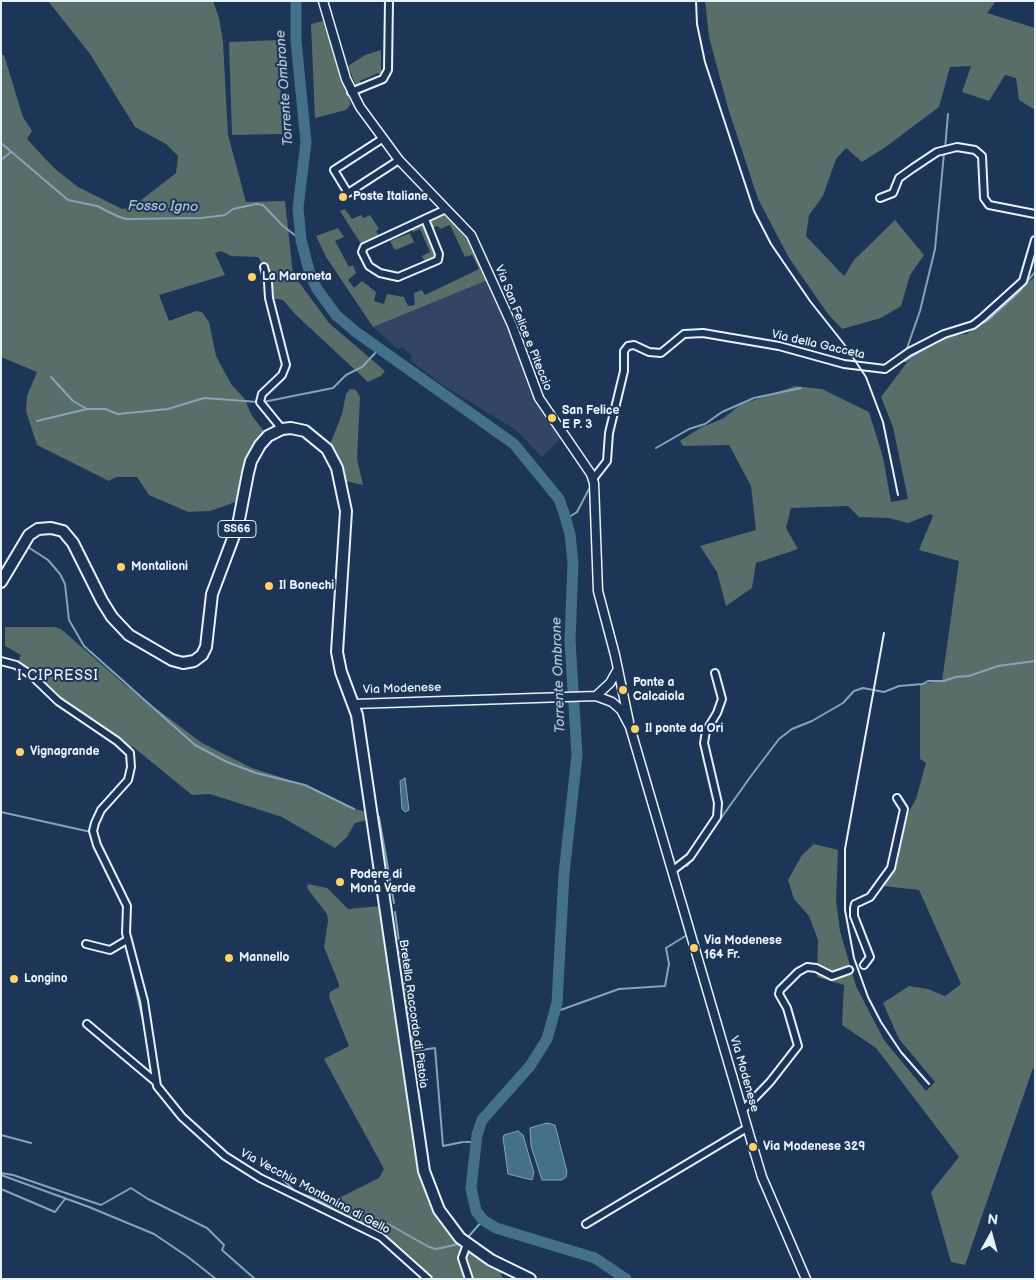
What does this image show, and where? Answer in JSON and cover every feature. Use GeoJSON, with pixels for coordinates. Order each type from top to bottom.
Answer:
{"type":"FeatureCollection","features":[{"type":"Feature","properties":{"kind":"main road","name":"Via Modenese"},"geometry":{"type":"LineString","coordinates":[[282,429],[291,428],[305,431],[316,439],[332,458],[340,478],[346,521],[337,652],[341,672],[354,704]]}},
{"type":"Feature","properties":{"kind":"main road","name":"SS66"},"geometry":{"type":"LineString","coordinates":[[1,582],[29,535],[38,529],[63,530],[73,543],[112,617],[129,635],[172,660],[183,663],[194,661],[202,655],[206,647],[212,594],[238,525],[251,461],[268,436],[282,429]]}},
{"type":"Feature","properties":{"kind":"main road","name":"Bretella Raccordo di Pistoia"},"geometry":{"type":"LineString","coordinates":[[354,704],[424,1170],[432,1196],[445,1220],[467,1244],[492,1260],[530,1279]]}},
{"type":"Feature","properties":{"kind":"street","name":"Via San Felice e Piteccio"},"geometry":{"type":"LineString","coordinates":[[323,1],[351,92],[382,139],[399,160],[466,228],[476,244],[512,325],[539,398],[593,479]]}},
{"type":"Feature","properties":{"kind":"street"},"geometry":{"type":"LineString","coordinates":[[351,92],[383,79],[388,70],[390,1]]}},
{"type":"Feature","properties":{"kind":"street"},"geometry":{"type":"LineString","coordinates":[[382,139],[334,170],[348,193],[399,160]]}},
{"type":"Feature","properties":{"kind":"street"},"geometry":{"type":"LineString","coordinates":[[880,198],[893,193],[899,178],[937,152],[957,147],[975,150],[982,156],[984,198],[989,205],[1035,214]]}},
{"type":"Feature","properties":{"kind":"street"},"geometry":{"type":"LineString","coordinates":[[425,219],[440,254],[438,260],[398,277],[380,274],[369,266],[362,252],[364,247],[446,209]]}},
{"type":"Feature","properties":{"kind":"street","name":"Via della Gacceta"},"geometry":{"type":"LineString","coordinates":[[593,479],[607,461],[609,433],[624,371],[624,351],[628,346],[661,353],[684,334],[703,333],[779,346],[844,364],[884,369],[909,352],[944,334],[973,325],[982,318],[1023,281],[1035,240]]}},
{"type":"Feature","properties":{"kind":"street"},"geometry":{"type":"LineString","coordinates":[[264,267],[268,282],[269,298],[286,365],[282,375],[262,394],[260,402],[282,429]]}},
{"type":"Feature","properties":{"kind":"street"},"geometry":{"type":"LineString","coordinates":[[593,479],[598,591],[618,668],[629,724]]}},
{"type":"Feature","properties":{"kind":"street","name":"Via Vecchia Montanina di Gello"},"geometry":{"type":"LineString","coordinates":[[1,661],[31,674],[58,701],[122,744],[130,753],[131,767],[128,780],[101,810],[94,823],[93,831],[97,845],[126,903],[127,940],[144,1001],[156,1082],[182,1117],[225,1156],[260,1178],[381,1237],[428,1279]]}},
{"type":"Feature","properties":{"kind":"street"},"geometry":{"type":"LineString","coordinates":[[591,696],[610,683],[618,668]]}},
{"type":"Feature","properties":{"kind":"street"},"geometry":{"type":"LineString","coordinates":[[672,871],[690,857],[717,817],[718,803],[704,743],[706,731],[718,713],[722,699],[715,673]]}},
{"type":"Feature","properties":{"kind":"street"},"geometry":{"type":"LineString","coordinates":[[591,696],[616,704],[629,724]]}},
{"type":"Feature","properties":{"kind":"street","name":"Via Modenese"},"geometry":{"type":"LineString","coordinates":[[354,704],[591,696]]}},
{"type":"Feature","properties":{"kind":"street","name":"Via Modenese"},"geometry":{"type":"LineString","coordinates":[[629,724],[762,1177],[806,1279]]}},
{"type":"Feature","properties":{"kind":"street"},"geometry":{"type":"LineString","coordinates":[[864,965],[870,957],[854,916],[854,908],[856,904],[870,897],[890,868],[904,809],[897,798]]}},
{"type":"Feature","properties":{"kind":"street"},"geometry":{"type":"LineString","coordinates":[[86,944],[108,951],[127,940]]}},
{"type":"Feature","properties":{"kind":"street"},"geometry":{"type":"LineString","coordinates":[[742,1111],[770,1082],[798,1046],[788,1008],[778,994],[780,990],[798,972],[807,967],[813,967],[832,976],[849,970]]}},
{"type":"Feature","properties":{"kind":"street"},"geometry":{"type":"LineString","coordinates":[[87,1024],[156,1082]]}},
{"type":"Feature","properties":{"kind":"street"},"geometry":{"type":"LineString","coordinates":[[586,1224],[747,1128]]}},
{"type":"Feature","properties":{"kind":"street"},"geometry":{"type":"LineString","coordinates":[[467,1244],[462,1258],[469,1279]]}},
{"type":"Feature","properties":{"kind":"shaded area"},"geometry":{"type":"Polygon","coordinates":[[[488,280],[518,351],[530,392],[561,438],[542,457],[516,430],[441,384],[410,360],[413,357],[402,347],[398,349],[373,327],[488,280]]]}},
{"type":"Feature","properties":{"kind":"shaded area"},"geometry":{"type":"Polygon","coordinates":[[[405,778],[409,810],[405,812],[402,809],[400,781],[405,778]]]}},
{"type":"Feature","properties":{"kind":"shaded area"},"geometry":{"type":"Polygon","coordinates":[[[547,1123],[555,1125],[567,1172],[566,1177],[562,1180],[542,1180],[531,1146],[530,1128],[547,1123]]]}},
{"type":"Feature","properties":{"kind":"shaded area"},"geometry":{"type":"Polygon","coordinates":[[[518,1131],[523,1135],[534,1173],[532,1180],[508,1174],[503,1137],[518,1131]]]}},
{"type":"Feature","properties":{"kind":"green space"},"geometry":{"type":"Polygon","coordinates":[[[48,1],[213,1],[219,18],[223,42],[228,135],[246,202],[285,201],[293,274],[329,323],[385,371],[381,376],[368,382],[295,314],[283,300],[269,298],[264,267],[258,257],[231,256],[221,251],[215,253],[225,275],[159,295],[169,321],[196,311],[202,312],[209,322],[216,356],[231,384],[244,398],[252,416],[268,436],[260,445],[244,499],[210,511],[188,512],[149,495],[137,477],[116,477],[109,481],[37,445],[26,411],[27,396],[37,372],[1,357],[1,55],[4,55],[23,117],[32,131],[27,139],[54,168],[78,187],[122,209],[131,208],[176,173],[177,166],[178,156],[166,144],[135,127],[90,54],[48,1]]]}},
{"type":"Feature","properties":{"kind":"green space"},"geometry":{"type":"Polygon","coordinates":[[[705,1],[996,1],[987,13],[1035,28],[1035,110],[1019,100],[1016,78],[1005,75],[989,101],[962,92],[971,66],[950,67],[939,107],[887,146],[862,162],[846,148],[836,159],[823,196],[809,215],[806,236],[844,276],[854,260],[895,220],[924,255],[910,275],[901,306],[881,318],[842,329],[828,314],[789,258],[758,199],[728,108],[709,37],[705,1]]]}},
{"type":"Feature","properties":{"kind":"green space"},"geometry":{"type":"Polygon","coordinates":[[[323,21],[351,104],[346,110],[315,118],[311,24],[323,21]]]}},
{"type":"Feature","properties":{"kind":"green space"},"geometry":{"type":"Polygon","coordinates":[[[279,40],[282,134],[232,135],[229,42],[279,40]]]}},
{"type":"Feature","properties":{"kind":"green space"},"geometry":{"type":"Polygon","coordinates":[[[381,50],[381,70],[386,72],[383,76],[378,73],[360,81],[361,85],[356,86],[348,66],[365,55],[381,50]]]}},
{"type":"Feature","properties":{"kind":"green space"},"geometry":{"type":"Polygon","coordinates":[[[345,209],[352,219],[361,215],[364,218],[370,215],[379,229],[376,231],[379,236],[361,244],[340,211],[345,209]]]}},
{"type":"Feature","properties":{"kind":"green space"},"geometry":{"type":"Polygon","coordinates":[[[446,215],[469,240],[488,280],[373,327],[326,257],[316,236],[338,228],[344,237],[335,241],[349,267],[353,265],[356,273],[348,280],[354,288],[362,281],[376,292],[374,301],[384,304],[387,294],[404,297],[408,306],[415,305],[414,293],[422,290],[425,295],[479,269],[472,255],[465,257],[450,225],[440,229],[438,226],[432,228],[432,219],[446,215]]]}},
{"type":"Feature","properties":{"kind":"green space"},"geometry":{"type":"Polygon","coordinates":[[[422,224],[425,226],[437,257],[425,263],[422,256],[430,252],[420,229],[413,232],[411,228],[422,224]]]}},
{"type":"Feature","properties":{"kind":"green space"},"geometry":{"type":"Polygon","coordinates":[[[410,233],[414,242],[396,250],[393,247],[390,241],[410,233]]]}},
{"type":"Feature","properties":{"kind":"green space"},"geometry":{"type":"Polygon","coordinates":[[[1035,277],[1035,1069],[1033,1068],[965,1265],[951,1262],[931,1192],[959,1157],[876,1048],[842,1025],[844,985],[817,977],[818,940],[809,916],[794,899],[788,880],[802,855],[814,844],[838,850],[836,900],[840,931],[856,986],[884,1040],[926,1091],[935,1082],[899,1039],[883,1003],[909,986],[928,989],[945,996],[961,984],[919,890],[884,886],[896,867],[907,815],[916,799],[926,763],[920,759],[920,684],[942,681],[959,561],[919,550],[933,516],[931,514],[908,523],[889,518],[859,517],[848,506],[791,508],[786,528],[798,549],[756,563],[752,588],[726,606],[717,572],[700,546],[756,530],[751,486],[729,445],[683,446],[680,441],[700,428],[724,418],[740,405],[795,386],[822,389],[869,412],[883,457],[891,502],[908,499],[893,427],[881,397],[908,361],[946,336],[967,334],[987,320],[1011,296],[1035,277]]]}},
{"type":"Feature","properties":{"kind":"green space"},"geometry":{"type":"Polygon","coordinates":[[[350,389],[356,390],[360,397],[357,459],[363,485],[345,481],[341,465],[329,447],[342,414],[346,394],[350,389]]]}},
{"type":"Feature","properties":{"kind":"green space"},"geometry":{"type":"Polygon","coordinates":[[[5,627],[55,627],[61,629],[125,685],[202,743],[252,768],[305,785],[351,808],[371,813],[372,819],[355,823],[347,837],[335,848],[282,817],[210,794],[192,795],[132,746],[128,750],[58,701],[16,665],[21,655],[5,646],[5,627]]]}},
{"type":"Feature","properties":{"kind":"green space"},"geometry":{"type":"Polygon","coordinates":[[[308,884],[327,888],[348,909],[380,906],[415,1146],[423,1182],[437,1216],[450,1235],[464,1249],[500,1271],[503,1279],[426,1279],[389,1243],[304,1201],[309,1195],[328,1200],[337,1199],[379,1178],[384,1169],[324,1059],[349,1046],[329,997],[330,992],[339,987],[339,984],[324,947],[328,921],[327,914],[307,888],[308,884]]]}},
{"type":"Feature","properties":{"kind":"waterway","name":"Torrente Ombrone"},"geometry":{"type":"LineString","coordinates":[[296,1],[296,41],[306,142],[298,208],[301,240],[310,274],[317,289],[336,315],[356,332],[514,444],[559,499],[570,534],[573,563],[570,640],[577,755],[564,874],[557,1003],[547,1039],[530,1066],[482,1120],[477,1135],[471,1188],[476,1211],[483,1220],[496,1228],[595,1258],[626,1279]]}},
{"type":"Feature","properties":{"kind":"waterway"},"geometry":{"type":"LineString","coordinates":[[945,149],[948,114]]}},
{"type":"Feature","properties":{"kind":"waterway","name":"Fosso Igno"},"geometry":{"type":"LineString","coordinates":[[1,143],[68,200],[97,206],[126,219],[202,218],[225,215],[233,209],[256,204],[263,205],[283,226],[301,240]]}},
{"type":"Feature","properties":{"kind":"waterway"},"geometry":{"type":"LineString","coordinates":[[1,160],[11,152]]}},
{"type":"Feature","properties":{"kind":"waterway"},"geometry":{"type":"LineString","coordinates":[[906,351],[920,311],[935,249],[944,153]]}},
{"type":"Feature","properties":{"kind":"waterway"},"geometry":{"type":"LineString","coordinates":[[905,361],[941,339],[969,330],[988,320],[1018,293],[1035,272]]}},
{"type":"Feature","properties":{"kind":"waterway"},"geometry":{"type":"LineString","coordinates":[[263,402],[333,388],[346,375],[362,367],[379,349]]}},
{"type":"Feature","properties":{"kind":"waterway"},"geometry":{"type":"LineString","coordinates":[[51,377],[73,401],[87,409],[105,409],[118,414],[168,409],[204,398],[258,402]]}},
{"type":"Feature","properties":{"kind":"waterway"},"geometry":{"type":"LineString","coordinates":[[656,448],[689,429],[705,424],[722,412],[754,398],[801,388]]}},
{"type":"Feature","properties":{"kind":"waterway"},"geometry":{"type":"LineString","coordinates":[[37,421],[87,409]]}},
{"type":"Feature","properties":{"kind":"waterway"},"geometry":{"type":"LineString","coordinates":[[566,519],[577,512],[589,489]]}},
{"type":"Feature","properties":{"kind":"waterway"},"geometry":{"type":"LineString","coordinates":[[28,547],[48,560],[60,574],[65,584],[69,620],[84,646],[195,745],[227,762],[256,773],[305,785],[354,809]]}},
{"type":"Feature","properties":{"kind":"waterway"},"geometry":{"type":"LineString","coordinates":[[687,866],[779,739],[792,729],[812,721],[843,703],[854,691],[863,688],[884,692],[899,686],[923,684],[928,681],[944,681],[955,677],[969,676],[998,666],[1035,661]]}},
{"type":"Feature","properties":{"kind":"waterway"},"geometry":{"type":"LineString","coordinates":[[1,812],[91,832]]}},
{"type":"Feature","properties":{"kind":"waterway"},"geometry":{"type":"LineString","coordinates":[[376,815],[379,817],[394,903]]}},
{"type":"Feature","properties":{"kind":"waterway"},"geometry":{"type":"LineString","coordinates":[[395,912],[414,1051],[435,1048],[443,1146],[463,1142]]}},
{"type":"Feature","properties":{"kind":"waterway"},"geometry":{"type":"LineString","coordinates":[[555,1012],[619,989],[665,986],[669,964],[666,948],[687,935]]}},
{"type":"Feature","properties":{"kind":"waterway"},"geometry":{"type":"LineString","coordinates":[[126,944],[145,1030]]}},
{"type":"Feature","properties":{"kind":"waterway"},"geometry":{"type":"LineString","coordinates":[[1,1135],[31,1143]]}},
{"type":"Feature","properties":{"kind":"waterway"},"geometry":{"type":"LineString","coordinates":[[465,1142],[476,1142]]}},
{"type":"Feature","properties":{"kind":"waterway"},"geometry":{"type":"LineString","coordinates":[[262,1164],[273,1170],[295,1191],[390,1225],[429,1247],[436,1249],[459,1244]]}},
{"type":"Feature","properties":{"kind":"waterway"},"geometry":{"type":"LineString","coordinates":[[1,1173],[13,1175],[101,1205],[131,1188],[148,1199],[207,1228],[224,1245],[222,1250],[255,1279]]}},
{"type":"Feature","properties":{"kind":"waterway"},"geometry":{"type":"LineString","coordinates":[[1,1175],[89,1207],[154,1234],[216,1279]]}},
{"type":"Feature","properties":{"kind":"waterway"},"geometry":{"type":"LineString","coordinates":[[1,1189],[55,1212],[65,1199]]}},
{"type":"Feature","properties":{"kind":"waterway"},"geometry":{"type":"LineString","coordinates":[[469,1236],[483,1220]]}},
{"type":"Feature","properties":{"kind":"tunnel"},"geometry":{"type":"LineString","coordinates":[[849,970],[864,965]]}},
{"type":"Feature","properties":{"kind":"railway"},"geometry":{"type":"LineString","coordinates":[[696,1],[697,24],[705,62],[754,211],[771,244],[866,377],[883,422],[898,495]]}},
{"type":"Feature","properties":{"kind":"railway"},"geometry":{"type":"LineString","coordinates":[[884,633],[845,849],[845,910],[854,958],[868,997],[881,1022],[901,1052],[929,1084]]}},
{"type":"Feature","properties":{"kind":"place","name":"Poste Italiane"},"geometry":{"type":"Point","coordinates":[343,197]}},
{"type":"Feature","properties":{"kind":"place","name":"La Maroneta"},"geometry":{"type":"Point","coordinates":[252,277]}},
{"type":"Feature","properties":{"kind":"place","name":"San Felice E P. 3"},"geometry":{"type":"Point","coordinates":[552,418]}},
{"type":"Feature","properties":{"kind":"place","name":"Montalioni"},"geometry":{"type":"Point","coordinates":[121,567]}},
{"type":"Feature","properties":{"kind":"place","name":"Il Bonechi"},"geometry":{"type":"Point","coordinates":[269,586]}},
{"type":"Feature","properties":{"kind":"place","name":"Ponte a Calcaiola"},"geometry":{"type":"Point","coordinates":[623,690]}},
{"type":"Feature","properties":{"kind":"place","name":"Il ponte da Ori"},"geometry":{"type":"Point","coordinates":[635,729]}},
{"type":"Feature","properties":{"kind":"place","name":"Vignagrande"},"geometry":{"type":"Point","coordinates":[20,752]}},
{"type":"Feature","properties":{"kind":"place","name":"Podere di Mona Verde"},"geometry":{"type":"Point","coordinates":[340,882]}},
{"type":"Feature","properties":{"kind":"place","name":"Via Modenese 164 Fr."},"geometry":{"type":"Point","coordinates":[694,948]}},
{"type":"Feature","properties":{"kind":"place","name":"Mannello"},"geometry":{"type":"Point","coordinates":[229,958]}},
{"type":"Feature","properties":{"kind":"place","name":"Longino"},"geometry":{"type":"Point","coordinates":[14,979]}},
{"type":"Feature","properties":{"kind":"place","name":"Via Modenese 329"},"geometry":{"type":"Point","coordinates":[753,1147]}},
{"type":"Feature","properties":{"kind":"district","name":"I CIPRESSI"},"geometry":{"type":"Point","coordinates":[58,676]}}]}
